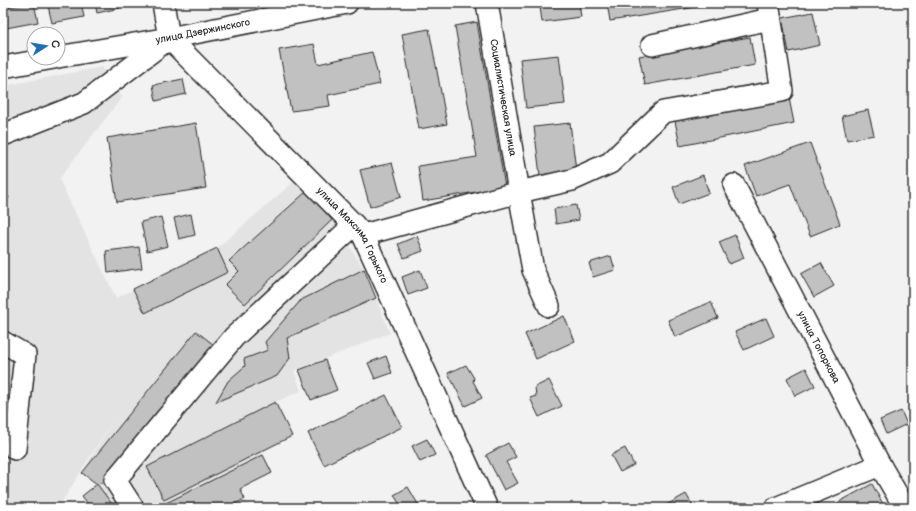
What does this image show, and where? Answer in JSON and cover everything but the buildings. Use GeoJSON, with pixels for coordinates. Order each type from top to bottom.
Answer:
{"type":"FeatureCollection","features":[{"type":"Feature","properties":{"kind":"street"},"geometry":{"type":"LineString","coordinates":[[3,135],[84,103],[169,38],[163,3]]}},
{"type":"Feature","properties":{"kind":"street","name":"улица Дзержинского"},"geometry":{"type":"LineString","coordinates":[[66,56],[169,38],[347,3]]}},
{"type":"Feature","properties":{"kind":"street","name":"Социалистическая улица"},"geometry":{"type":"LineString","coordinates":[[487,3],[533,270],[549,306]]}},
{"type":"Feature","properties":{"kind":"street"},"geometry":{"type":"LineString","coordinates":[[133,508],[115,480],[234,337],[358,230],[572,180],[610,163],[663,112],[782,91],[769,11],[652,45]]}},
{"type":"Feature","properties":{"kind":"street","name":"улица Максима Горького"},"geometry":{"type":"LineString","coordinates":[[169,38],[358,230],[487,508]]}},
{"type":"Feature","properties":{"kind":"street"},"geometry":{"type":"LineString","coordinates":[[3,67],[26,63]]}},
{"type":"Feature","properties":{"kind":"street","name":"улица Топоркова"},"geometry":{"type":"LineString","coordinates":[[734,185],[880,465],[905,508]]}},
{"type":"Feature","properties":{"kind":"street"},"geometry":{"type":"LineString","coordinates":[[3,342],[25,355],[15,449]]}},
{"type":"Feature","properties":{"kind":"street"},"geometry":{"type":"LineString","coordinates":[[776,508],[880,465]]}},
{"type":"Feature","properties":{"kind":"shaded area"},"geometry":{"type":"Polygon","coordinates":[[[102,67],[122,97],[59,179],[116,298],[217,248],[296,180],[332,219],[364,269],[390,333],[294,371],[301,391],[275,402],[292,436],[261,451],[272,473],[240,489],[250,508],[91,508],[82,496],[97,484],[82,473],[115,417],[58,508],[3,508],[3,86],[102,67]]]}}]}
